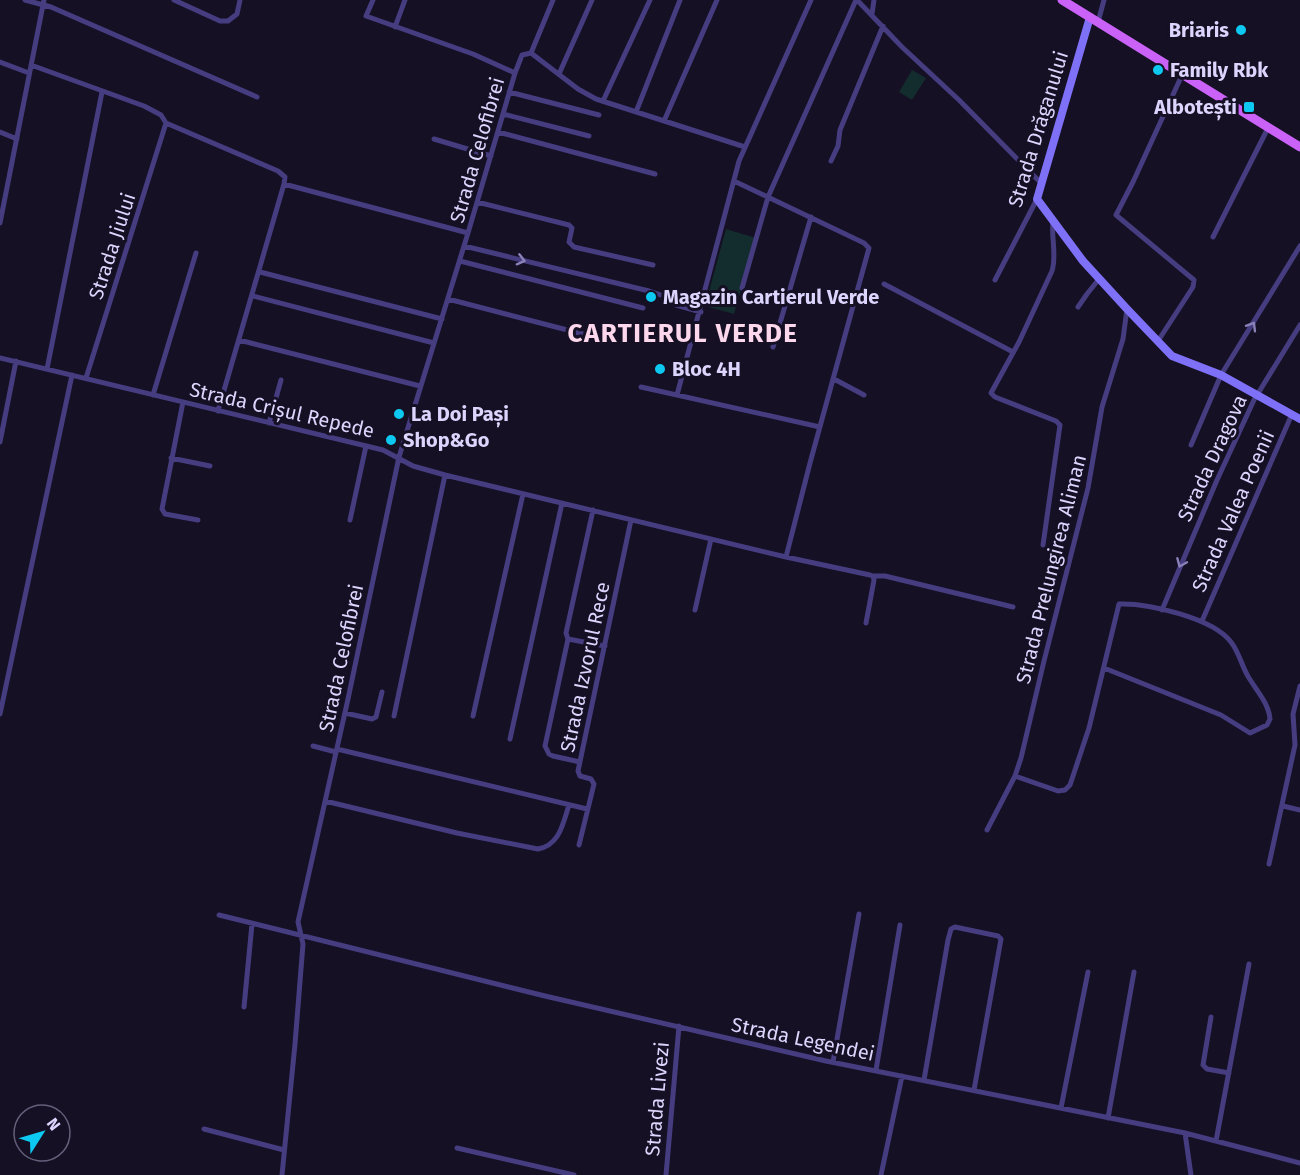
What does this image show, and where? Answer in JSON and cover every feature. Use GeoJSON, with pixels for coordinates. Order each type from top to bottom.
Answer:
{"type":"FeatureCollection","features":[{"type":"Feature","properties":{"kind":"main road"},"geometry":{"type":"LineString","coordinates":[[1062,0],[1300,147]]}},
{"type":"Feature","properties":{"kind":"street"},"geometry":{"type":"LineString","coordinates":[[25,0],[43,3],[258,97]]}},
{"type":"Feature","properties":{"kind":"street"},"geometry":{"type":"LineString","coordinates":[[174,0],[220,21],[228,21],[237,14],[240,0]]}},
{"type":"Feature","properties":{"kind":"street"},"geometry":{"type":"LineString","coordinates":[[194,9],[195,0]]}},
{"type":"Feature","properties":{"kind":"street"},"geometry":{"type":"LineString","coordinates":[[373,0],[366,16],[473,54],[515,73]]}},
{"type":"Feature","properties":{"kind":"street"},"geometry":{"type":"LineString","coordinates":[[395,27],[405,0]]}},
{"type":"Feature","properties":{"kind":"street","name":"Strada Celofibrei"},"geometry":{"type":"LineString","coordinates":[[282,1175],[296,1044],[303,944],[298,922],[399,457],[515,73],[522,55],[531,53],[553,0]]}},
{"type":"Feature","properties":{"kind":"street"},"geometry":{"type":"LineString","coordinates":[[559,74],[592,0]]}},
{"type":"Feature","properties":{"kind":"street"},"geometry":{"type":"LineString","coordinates":[[603,101],[650,0]]}},
{"type":"Feature","properties":{"kind":"street"},"geometry":{"type":"LineString","coordinates":[[636,112],[680,0]]}},
{"type":"Feature","properties":{"kind":"street"},"geometry":{"type":"LineString","coordinates":[[664,121],[717,0]]}},
{"type":"Feature","properties":{"kind":"street"},"geometry":{"type":"LineString","coordinates":[[677,395],[745,147],[811,0]]}},
{"type":"Feature","properties":{"kind":"street"},"geometry":{"type":"LineString","coordinates":[[742,288],[768,197],[856,0],[1042,184]]}},
{"type":"Feature","properties":{"kind":"street"},"geometry":{"type":"LineString","coordinates":[[872,14],[874,0]]}},
{"type":"Feature","properties":{"kind":"street"},"geometry":{"type":"LineString","coordinates":[[1094,20],[1104,0]]}},
{"type":"Feature","properties":{"kind":"street"},"geometry":{"type":"LineString","coordinates":[[0,221],[43,3]]}},
{"type":"Feature","properties":{"kind":"street","name":"Strada Drăganului"},"geometry":{"type":"LineString","coordinates":[[996,280],[1037,199],[1094,20]]}},
{"type":"Feature","properties":{"kind":"street"},"geometry":{"type":"LineString","coordinates":[[831,161],[838,146],[840,130],[883,27]]}},
{"type":"Feature","properties":{"kind":"street"},"geometry":{"type":"LineString","coordinates":[[531,53],[585,93],[603,101],[745,147]]}},
{"type":"Feature","properties":{"kind":"street"},"geometry":{"type":"LineString","coordinates":[[0,62],[29,73]]}},
{"type":"Feature","properties":{"kind":"street"},"geometry":{"type":"LineString","coordinates":[[31,65],[144,106],[161,115],[166,123],[279,171],[285,177],[260,272],[218,411]]}},
{"type":"Feature","properties":{"kind":"street"},"geometry":{"type":"LineString","coordinates":[[1158,341],[1193,287],[1194,280],[1116,215],[1182,75]]}},
{"type":"Feature","properties":{"kind":"street"},"geometry":{"type":"LineString","coordinates":[[47,369],[102,92]]}},
{"type":"Feature","properties":{"kind":"street"},"geometry":{"type":"LineString","coordinates":[[509,92],[599,115]]}},
{"type":"Feature","properties":{"kind":"street"},"geometry":{"type":"LineString","coordinates":[[503,114],[589,136]]}},
{"type":"Feature","properties":{"kind":"street","name":"Strada Jiului"},"geometry":{"type":"LineString","coordinates":[[86,378],[166,123]]}},
{"type":"Feature","properties":{"kind":"street"},"geometry":{"type":"LineString","coordinates":[[1213,237],[1269,128]]}},
{"type":"Feature","properties":{"kind":"street"},"geometry":{"type":"LineString","coordinates":[[0,132],[17,139]]}},
{"type":"Feature","properties":{"kind":"street"},"geometry":{"type":"LineString","coordinates":[[498,132],[656,174]]}},
{"type":"Feature","properties":{"kind":"street"},"geometry":{"type":"LineString","coordinates":[[434,139],[491,156]]}},
{"type":"Feature","properties":{"kind":"street"},"geometry":{"type":"LineString","coordinates":[[734,181],[864,243],[869,248],[786,557]]}},
{"type":"Feature","properties":{"kind":"street"},"geometry":{"type":"LineString","coordinates":[[284,184],[468,233]]}},
{"type":"Feature","properties":{"kind":"street"},"geometry":{"type":"LineString","coordinates":[[1037,199],[1100,279],[1178,359],[1221,375],[1298,417]]}},
{"type":"Feature","properties":{"kind":"street"},"geometry":{"type":"LineString","coordinates":[[477,202],[569,225],[572,228],[569,242],[574,247],[653,265]]}},
{"type":"Feature","properties":{"kind":"street"},"geometry":{"type":"LineString","coordinates":[[773,348],[811,217]]}},
{"type":"Feature","properties":{"kind":"street"},"geometry":{"type":"LineString","coordinates":[[1043,545],[1060,425],[1056,421],[995,397],[991,393],[1019,342],[1053,266],[1053,222]]}},
{"type":"Feature","properties":{"kind":"street"},"geometry":{"type":"LineString","coordinates":[[464,246],[649,291],[664,296],[676,305],[701,312]]}},
{"type":"Feature","properties":{"kind":"street"},"geometry":{"type":"LineString","coordinates":[[1191,445],[1221,375],[1300,246]]}},
{"type":"Feature","properties":{"kind":"street"},"geometry":{"type":"LineString","coordinates":[[153,395],[196,253]]}},
{"type":"Feature","properties":{"kind":"street"},"geometry":{"type":"LineString","coordinates":[[460,261],[644,308]]}},
{"type":"Feature","properties":{"kind":"street"},"geometry":{"type":"LineString","coordinates":[[260,272],[442,319]]}},
{"type":"Feature","properties":{"kind":"street"},"geometry":{"type":"LineString","coordinates":[[1078,307],[1100,279]]}},
{"type":"Feature","properties":{"kind":"street"},"geometry":{"type":"LineString","coordinates":[[884,284],[1013,352]]}},
{"type":"Feature","properties":{"kind":"street"},"geometry":{"type":"LineString","coordinates":[[253,296],[434,343]]}},
{"type":"Feature","properties":{"kind":"street"},"geometry":{"type":"LineString","coordinates":[[448,299],[602,339]]}},
{"type":"Feature","properties":{"kind":"street","name":"Strada Prelungirea Aliman"},"geometry":{"type":"LineString","coordinates":[[987,830],[1015,776],[1088,488],[1102,406],[1123,339],[1127,309]]}},
{"type":"Feature","properties":{"kind":"street","name":"Strada Dragova"},"geometry":{"type":"LineString","coordinates":[[1162,610],[1217,480],[1257,394],[1300,325]]}},
{"type":"Feature","properties":{"kind":"street"},"geometry":{"type":"LineString","coordinates":[[239,340],[420,386]]}},
{"type":"Feature","properties":{"kind":"street","name":"Strada Crișul Repede"},"geometry":{"type":"LineString","coordinates":[[0,358],[383,450],[413,466],[523,494],[786,557],[873,576],[885,576],[1012,607]]}},
{"type":"Feature","properties":{"kind":"street"},"geometry":{"type":"LineString","coordinates":[[0,442],[16,361]]}},
{"type":"Feature","properties":{"kind":"street"},"geometry":{"type":"LineString","coordinates":[[0,714],[72,375]]}},
{"type":"Feature","properties":{"kind":"street"},"geometry":{"type":"LineString","coordinates":[[834,379],[864,395]]}},
{"type":"Feature","properties":{"kind":"street"},"geometry":{"type":"LineString","coordinates":[[269,423],[281,380]]}},
{"type":"Feature","properties":{"kind":"street"},"geometry":{"type":"LineString","coordinates":[[641,387],[820,427]]}},
{"type":"Feature","properties":{"kind":"street"},"geometry":{"type":"LineString","coordinates":[[183,402],[162,509],[163,512],[198,520]]}},
{"type":"Feature","properties":{"kind":"street","name":"Strada Valea Poenii"},"geometry":{"type":"LineString","coordinates":[[1202,621],[1298,417]]}},
{"type":"Feature","properties":{"kind":"street"},"geometry":{"type":"LineString","coordinates":[[350,520],[366,446]]}},
{"type":"Feature","properties":{"kind":"street"},"geometry":{"type":"LineString","coordinates":[[171,458],[210,466]]}},
{"type":"Feature","properties":{"kind":"street"},"geometry":{"type":"LineString","coordinates":[[394,716],[446,475]]}},
{"type":"Feature","properties":{"kind":"street"},"geometry":{"type":"LineString","coordinates":[[473,716],[523,494]]}},
{"type":"Feature","properties":{"kind":"street"},"geometry":{"type":"LineString","coordinates":[[510,739],[562,503]]}},
{"type":"Feature","properties":{"kind":"street"},"geometry":{"type":"LineString","coordinates":[[580,762],[553,756],[549,754],[545,746],[568,639],[566,633],[593,510]]}},
{"type":"Feature","properties":{"kind":"street","name":"Strada Izvorul Rece"},"geometry":{"type":"LineString","coordinates":[[579,845],[594,784],[591,779],[579,775],[580,762],[631,520]]}},
{"type":"Feature","properties":{"kind":"street"},"geometry":{"type":"LineString","coordinates":[[695,610],[711,539]]}},
{"type":"Feature","properties":{"kind":"street"},"geometry":{"type":"LineString","coordinates":[[866,623],[873,576]]}},
{"type":"Feature","properties":{"kind":"street"},"geometry":{"type":"LineString","coordinates":[[1015,776],[1058,791],[1065,790],[1070,785],[1089,728],[1118,606],[1122,604],[1162,610],[1202,621],[1229,639],[1242,666],[1267,705],[1270,719],[1261,730],[1250,733],[1221,715],[1104,668]]}},
{"type":"Feature","properties":{"kind":"street"},"geometry":{"type":"LineString","coordinates":[[568,639],[604,646]]}},
{"type":"Feature","properties":{"kind":"street"},"geometry":{"type":"LineString","coordinates":[[1269,864],[1293,758],[1295,745],[1293,714],[1300,687]]}},
{"type":"Feature","properties":{"kind":"street"},"geometry":{"type":"LineString","coordinates":[[345,713],[376,717],[382,692]]}},
{"type":"Feature","properties":{"kind":"street"},"geometry":{"type":"LineString","coordinates":[[313,746],[587,809]]}},
{"type":"Feature","properties":{"kind":"street"},"geometry":{"type":"LineString","coordinates":[[1293,758],[1300,760]]}},
{"type":"Feature","properties":{"kind":"street"},"geometry":{"type":"LineString","coordinates":[[325,801],[457,833],[538,849],[549,846],[559,835],[569,805]]}},
{"type":"Feature","properties":{"kind":"street"},"geometry":{"type":"LineString","coordinates":[[1283,806],[1300,810]]}},
{"type":"Feature","properties":{"kind":"street"},"geometry":{"type":"LineString","coordinates":[[833,1062],[859,914]]}},
{"type":"Feature","properties":{"kind":"street","name":"Strada Legendei"},"geometry":{"type":"LineString","coordinates":[[219,915],[301,937],[833,1062],[1185,1133],[1300,1163]]}},
{"type":"Feature","properties":{"kind":"street"},"geometry":{"type":"LineString","coordinates":[[244,1007],[252,924]]}},
{"type":"Feature","properties":{"kind":"street"},"geometry":{"type":"LineString","coordinates":[[876,1070],[900,925]]}},
{"type":"Feature","properties":{"kind":"street"},"geometry":{"type":"LineString","coordinates":[[924,1080],[948,940],[951,929],[955,927],[998,936],[1001,939],[974,1090]]}},
{"type":"Feature","properties":{"kind":"street"},"geometry":{"type":"LineString","coordinates":[[1216,1141],[1249,964]]}},
{"type":"Feature","properties":{"kind":"street"},"geometry":{"type":"LineString","coordinates":[[1061,1108],[1088,972]]}},
{"type":"Feature","properties":{"kind":"street"},"geometry":{"type":"LineString","coordinates":[[1108,1118],[1134,972]]}},
{"type":"Feature","properties":{"kind":"street"},"geometry":{"type":"LineString","coordinates":[[1211,1017],[1203,1065],[1207,1069],[1229,1073]]}},
{"type":"Feature","properties":{"kind":"street","name":"Strada Livezi"},"geometry":{"type":"LineString","coordinates":[[666,1175],[679,1026]]}},
{"type":"Feature","properties":{"kind":"street"},"geometry":{"type":"LineString","coordinates":[[881,1175],[902,1076]]}},
{"type":"Feature","properties":{"kind":"street"},"geometry":{"type":"LineString","coordinates":[[204,1129],[284,1150]]}},
{"type":"Feature","properties":{"kind":"street"},"geometry":{"type":"LineString","coordinates":[[1185,1133],[1191,1175]]}},
{"type":"Feature","properties":{"kind":"street"},"geometry":{"type":"LineString","coordinates":[[457,1148],[574,1175]]}},
{"type":"Feature","properties":{"kind":"green space"},"geometry":{"type":"Polygon","coordinates":[[[912,70],[926,78],[912,100],[899,92],[912,70]]]}},
{"type":"Feature","properties":{"kind":"green space"},"geometry":{"type":"Polygon","coordinates":[[[726,229],[756,238],[734,314],[705,306],[726,229]]]}},
{"type":"Feature","properties":{"kind":"place","name":"Briaris"},"geometry":{"type":"Point","coordinates":[1241,30]}},
{"type":"Feature","properties":{"kind":"place","name":"Family Rbk"},"geometry":{"type":"Point","coordinates":[1158,70]}},
{"type":"Feature","properties":{"kind":"place","name":"Albotești"},"geometry":{"type":"Point","coordinates":[1249,107]}},
{"type":"Feature","properties":{"kind":"place","name":"Magazin Cartierul Verde"},"geometry":{"type":"Point","coordinates":[651,297]}},
{"type":"Feature","properties":{"kind":"place","name":"Bloc 4H"},"geometry":{"type":"Point","coordinates":[660,369]}},
{"type":"Feature","properties":{"kind":"place","name":"La Doi Pași"},"geometry":{"type":"Point","coordinates":[399,414]}},
{"type":"Feature","properties":{"kind":"place","name":"Shop&Go"},"geometry":{"type":"Point","coordinates":[391,440]}},
{"type":"Feature","properties":{"kind":"district","name":"CARTIERUL VERDE"},"geometry":{"type":"Point","coordinates":[683,333]}}]}
